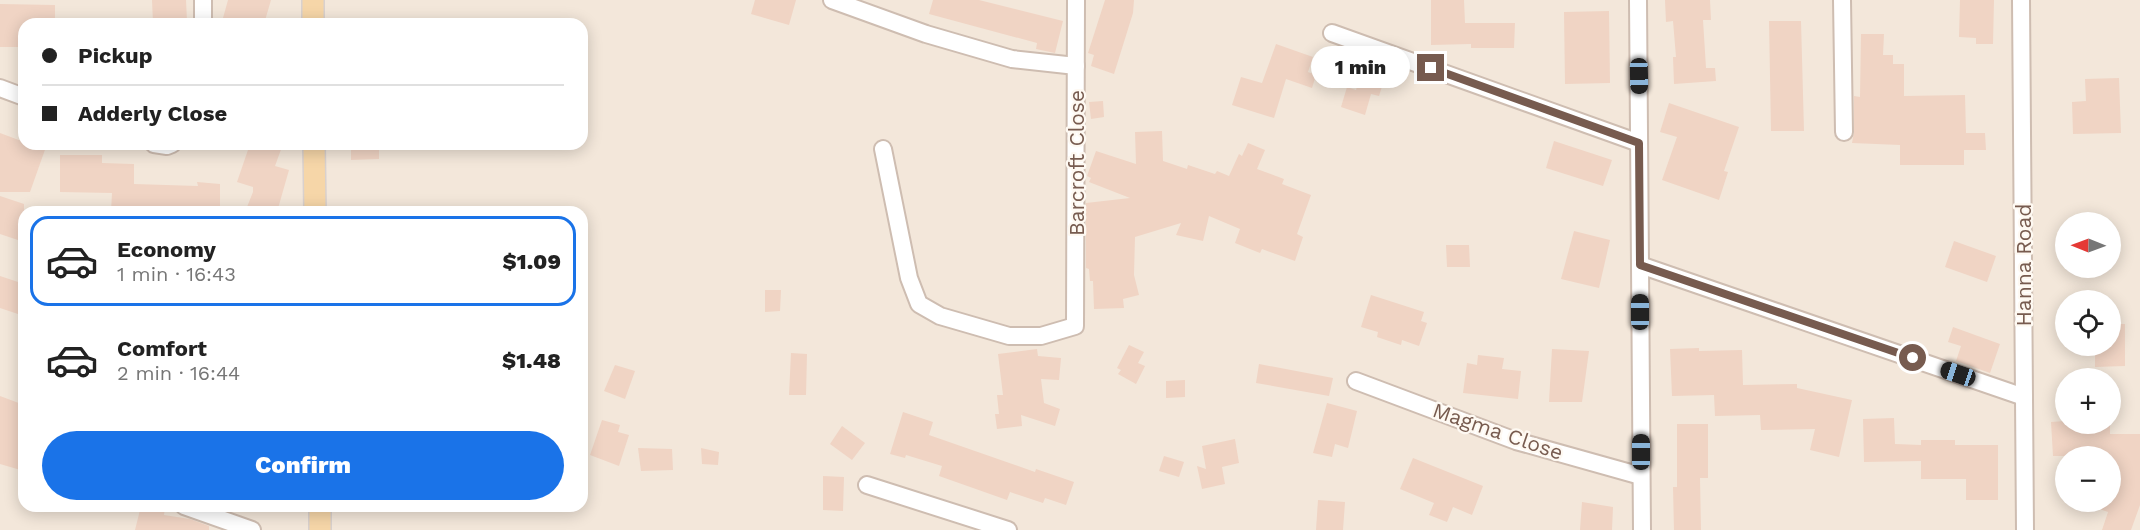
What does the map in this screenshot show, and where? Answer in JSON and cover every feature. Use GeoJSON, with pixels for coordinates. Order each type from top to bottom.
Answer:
{"type":"FeatureCollection","features":[{"type":"Feature","properties":{"kind":"main road"},"geometry":{"type":"LineString","coordinates":[[313,0],[313,18]]}},
{"type":"Feature","properties":{"kind":"main road"},"geometry":{"type":"LineString","coordinates":[[314,150],[315,206]]}},
{"type":"Feature","properties":{"kind":"main road"},"geometry":{"type":"LineString","coordinates":[[320,512],[320,530]]}},
{"type":"Feature","properties":{"kind":"street"},"geometry":{"type":"LineString","coordinates":[[203,0],[203,18]]}},
{"type":"Feature","properties":{"kind":"street"},"geometry":{"type":"LineString","coordinates":[[832,0],[926,34],[1012,59],[1076,66]]}},
{"type":"Feature","properties":{"kind":"street","name":"Barcroft Close"},"geometry":{"type":"LineString","coordinates":[[883,149],[909,278],[919,304],[940,316],[1009,336],[1041,336],[1075,326],[1076,0]]}},
{"type":"Feature","properties":{"kind":"street"},"geometry":{"type":"LineString","coordinates":[[1638,0],[1642,530]]}},
{"type":"Feature","properties":{"kind":"street"},"geometry":{"type":"LineString","coordinates":[[1842,0],[1844,132]]}},
{"type":"Feature","properties":{"kind":"street","name":"Hanna Road"},"geometry":{"type":"LineString","coordinates":[[2021,0],[2025,530]]}},
{"type":"Feature","properties":{"kind":"street"},"geometry":{"type":"LineString","coordinates":[[1332,33],[1639,143]]}},
{"type":"Feature","properties":{"kind":"street"},"geometry":{"type":"LineString","coordinates":[[0,88],[18,95]]}},
{"type":"Feature","properties":{"kind":"street"},"geometry":{"type":"LineString","coordinates":[[1640,265],[2024,397]]}},
{"type":"Feature","properties":{"kind":"street","name":"Magma Close"},"geometry":{"type":"LineString","coordinates":[[1356,381],[1516,441],[1641,476]]}},
{"type":"Feature","properties":{"kind":"street"},"geometry":{"type":"LineString","coordinates":[[867,485],[1008,530]]}},
{"type":"Feature","properties":{"kind":"street"},"geometry":{"type":"LineString","coordinates":[[201,512],[252,530]]}},
{"type":"Feature","properties":{"kind":"shaded area"},"geometry":{"type":"Polygon","coordinates":[[[0,0],[2140,0],[2140,530],[0,530],[0,0]]]}},
{"type":"Feature","properties":{"kind":"building"},"geometry":{"type":"Polygon","coordinates":[[[152,0],[186,0],[187,18],[153,18],[152,0]]]}},
{"type":"Feature","properties":{"kind":"building"},"geometry":{"type":"Polygon","coordinates":[[[228,0],[271,0],[266,18],[223,18],[228,0]]]}},
{"type":"Feature","properties":{"kind":"building"},"geometry":{"type":"Polygon","coordinates":[[[755,0],[796,0],[789,25],[751,14],[755,0]]]}},
{"type":"Feature","properties":{"kind":"building"},"geometry":{"type":"Polygon","coordinates":[[[933,0],[979,0],[1063,21],[1055,53],[1036,49],[1037,43],[929,14],[933,0]]]}},
{"type":"Feature","properties":{"kind":"building"},"geometry":{"type":"Polygon","coordinates":[[[1105,0],[1134,0],[1133,13],[1114,74],[1091,66],[1094,55],[1088,53],[1105,0]]]}},
{"type":"Feature","properties":{"kind":"building"},"geometry":{"type":"Polygon","coordinates":[[[1431,0],[1464,0],[1465,23],[1515,23],[1514,48],[1471,48],[1471,44],[1431,45],[1431,0]]]}},
{"type":"Feature","properties":{"kind":"building"},"geometry":{"type":"Polygon","coordinates":[[[1665,0],[1710,0],[1711,20],[1703,20],[1706,68],[1715,68],[1716,81],[1674,84],[1673,57],[1676,57],[1673,21],[1666,22],[1665,0]]]}},
{"type":"Feature","properties":{"kind":"building"},"geometry":{"type":"Polygon","coordinates":[[[1960,0],[1994,0],[1993,44],[1976,44],[1976,38],[1959,37],[1960,0]]]}},
{"type":"Feature","properties":{"kind":"building"},"geometry":{"type":"Polygon","coordinates":[[[0,4],[55,5],[55,18],[18,18],[18,47],[0,47],[0,4]]]}},
{"type":"Feature","properties":{"kind":"building"},"geometry":{"type":"Polygon","coordinates":[[[1609,11],[1610,83],[1565,84],[1564,12],[1609,11]]]}},
{"type":"Feature","properties":{"kind":"building"},"geometry":{"type":"Polygon","coordinates":[[[1769,21],[1801,21],[1804,131],[1771,131],[1769,21]]]}},
{"type":"Feature","properties":{"kind":"building"},"geometry":{"type":"Polygon","coordinates":[[[1861,34],[1884,34],[1883,55],[1893,55],[1893,64],[1904,64],[1904,96],[1965,95],[1966,133],[1985,133],[1986,150],[1964,150],[1964,165],[1900,165],[1900,145],[1852,143],[1854,96],[1860,97],[1861,34]]]}},
{"type":"Feature","properties":{"kind":"building"},"geometry":{"type":"Polygon","coordinates":[[[1276,44],[1313,57],[1308,72],[1316,75],[1312,88],[1286,79],[1274,118],[1232,105],[1241,77],[1262,83],[1276,44]]]}},
{"type":"Feature","properties":{"kind":"building"},"geometry":{"type":"Polygon","coordinates":[[[1361,74],[1384,80],[1379,96],[1371,94],[1365,115],[1341,107],[1347,87],[1356,90],[1361,74]]]}},
{"type":"Feature","properties":{"kind":"building"},"geometry":{"type":"Polygon","coordinates":[[[2119,78],[2121,133],[2073,134],[2072,102],[2086,101],[2085,79],[2119,78]]]}},
{"type":"Feature","properties":{"kind":"building"},"geometry":{"type":"Polygon","coordinates":[[[1103,101],[1104,117],[1091,119],[1089,102],[1103,101]]]}},
{"type":"Feature","properties":{"kind":"building"},"geometry":{"type":"Polygon","coordinates":[[[1669,103],[1739,127],[1724,171],[1728,172],[1719,200],[1662,180],[1677,137],[1660,132],[1669,103]]]}},
{"type":"Feature","properties":{"kind":"building"},"geometry":{"type":"Polygon","coordinates":[[[1162,131],[1163,161],[1187,169],[1188,165],[1229,176],[1239,154],[1242,156],[1248,143],[1265,150],[1257,169],[1284,179],[1282,184],[1311,195],[1297,234],[1303,237],[1295,261],[1262,249],[1260,253],[1235,243],[1240,229],[1209,216],[1203,241],[1176,235],[1181,223],[1135,237],[1134,275],[1139,295],[1123,299],[1124,308],[1094,309],[1093,281],[1090,281],[1089,269],[1086,268],[1086,203],[1130,198],[1089,182],[1091,178],[1087,176],[1096,151],[1136,164],[1135,132],[1162,131]]]}},
{"type":"Feature","properties":{"kind":"building"},"geometry":{"type":"Polygon","coordinates":[[[0,133],[18,140],[18,150],[45,150],[30,192],[0,192],[0,133]]]}},
{"type":"Feature","properties":{"kind":"building"},"geometry":{"type":"Polygon","coordinates":[[[1554,141],[1612,160],[1603,186],[1546,168],[1554,141]]]}},
{"type":"Feature","properties":{"kind":"building"},"geometry":{"type":"Polygon","coordinates":[[[248,150],[281,150],[275,166],[289,170],[279,206],[247,206],[253,187],[237,182],[248,150]]]}},
{"type":"Feature","properties":{"kind":"building"},"geometry":{"type":"Polygon","coordinates":[[[351,150],[379,150],[379,159],[351,160],[351,150]]]}},
{"type":"Feature","properties":{"kind":"building"},"geometry":{"type":"Polygon","coordinates":[[[60,155],[102,155],[102,163],[134,164],[134,184],[198,186],[197,182],[220,184],[220,206],[111,206],[112,193],[60,192],[60,155]]]}},
{"type":"Feature","properties":{"kind":"building"},"geometry":{"type":"Polygon","coordinates":[[[0,196],[24,204],[24,206],[18,206],[18,240],[0,234],[0,196]]]}},
{"type":"Feature","properties":{"kind":"building"},"geometry":{"type":"Polygon","coordinates":[[[1574,231],[1610,240],[1599,288],[1561,279],[1574,231]]]}},
{"type":"Feature","properties":{"kind":"building"},"geometry":{"type":"Polygon","coordinates":[[[1954,241],[1996,256],[1987,282],[1945,267],[1954,241]]]}},
{"type":"Feature","properties":{"kind":"building"},"geometry":{"type":"Polygon","coordinates":[[[1446,245],[1469,245],[1470,267],[1447,267],[1446,245]]]}},
{"type":"Feature","properties":{"kind":"building"},"geometry":{"type":"Polygon","coordinates":[[[0,276],[18,282],[18,314],[0,308],[0,276]]]}},
{"type":"Feature","properties":{"kind":"building"},"geometry":{"type":"Polygon","coordinates":[[[765,290],[781,290],[780,311],[765,312],[765,290]]]}},
{"type":"Feature","properties":{"kind":"building"},"geometry":{"type":"Polygon","coordinates":[[[1371,295],[1424,312],[1421,321],[1427,323],[1419,346],[1402,340],[1401,345],[1377,337],[1378,332],[1361,327],[1371,295]]]}},
{"type":"Feature","properties":{"kind":"building"},"geometry":{"type":"Polygon","coordinates":[[[2121,324],[2125,324],[2125,366],[2095,367],[2095,356],[2121,356],[2121,324]]]}},
{"type":"Feature","properties":{"kind":"building"},"geometry":{"type":"Polygon","coordinates":[[[1953,327],[2000,344],[1990,373],[1956,361],[1961,346],[1948,342],[1953,327]]]}},
{"type":"Feature","properties":{"kind":"building"},"geometry":{"type":"Polygon","coordinates":[[[1129,345],[1144,352],[1138,363],[1145,366],[1136,384],[1118,374],[1121,370],[1117,368],[1129,345]]]}},
{"type":"Feature","properties":{"kind":"building"},"geometry":{"type":"Polygon","coordinates":[[[1699,348],[1699,351],[1742,350],[1743,385],[1797,384],[1797,388],[1852,400],[1839,457],[1810,450],[1815,429],[1761,430],[1760,415],[1715,416],[1714,395],[1672,396],[1670,349],[1699,348]]]}},
{"type":"Feature","properties":{"kind":"building"},"geometry":{"type":"Polygon","coordinates":[[[1037,349],[1038,356],[1061,358],[1059,380],[1041,379],[1044,403],[1060,409],[1055,426],[1021,415],[1022,426],[997,429],[995,414],[999,414],[997,395],[1003,395],[998,354],[1037,349]]]}},
{"type":"Feature","properties":{"kind":"building"},"geometry":{"type":"Polygon","coordinates":[[[1552,349],[1589,351],[1582,402],[1549,402],[1552,349]]]}},
{"type":"Feature","properties":{"kind":"building"},"geometry":{"type":"Polygon","coordinates":[[[791,353],[807,354],[806,395],[789,395],[791,353]]]}},
{"type":"Feature","properties":{"kind":"building"},"geometry":{"type":"Polygon","coordinates":[[[1478,355],[1504,358],[1502,369],[1521,371],[1518,399],[1463,393],[1467,363],[1477,365],[1478,355]]]}},
{"type":"Feature","properties":{"kind":"building"},"geometry":{"type":"Polygon","coordinates":[[[1259,364],[1333,378],[1329,396],[1256,383],[1259,364]]]}},
{"type":"Feature","properties":{"kind":"building"},"geometry":{"type":"Polygon","coordinates":[[[615,365],[635,371],[625,399],[604,391],[615,365]]]}},
{"type":"Feature","properties":{"kind":"building"},"geometry":{"type":"Polygon","coordinates":[[[1185,380],[1185,397],[1166,398],[1166,381],[1185,380]]]}},
{"type":"Feature","properties":{"kind":"building"},"geometry":{"type":"Polygon","coordinates":[[[0,396],[18,403],[18,469],[0,464],[0,396]]]}},
{"type":"Feature","properties":{"kind":"building"},"geometry":{"type":"Polygon","coordinates":[[[1327,403],[1357,411],[1348,448],[1335,444],[1332,457],[1313,453],[1327,403]]]}},
{"type":"Feature","properties":{"kind":"building"},"geometry":{"type":"Polygon","coordinates":[[[903,412],[933,422],[929,435],[1035,472],[1036,469],[1074,482],[1066,505],[1045,498],[1043,503],[1010,492],[1007,500],[939,476],[942,466],[906,455],[905,458],[890,454],[903,412]]]}},
{"type":"Feature","properties":{"kind":"building"},"geometry":{"type":"Polygon","coordinates":[[[1894,418],[1895,444],[1921,445],[1921,440],[1955,440],[1955,445],[1998,445],[1998,500],[1966,500],[1966,479],[1921,479],[1921,461],[1864,462],[1863,419],[1894,418]]]}},
{"type":"Feature","properties":{"kind":"building"},"geometry":{"type":"Polygon","coordinates":[[[602,420],[620,425],[618,432],[629,435],[619,466],[590,455],[602,420]]]}},
{"type":"Feature","properties":{"kind":"building"},"geometry":{"type":"Polygon","coordinates":[[[2051,422],[2055,422],[2055,434],[2140,434],[2140,505],[2131,530],[2102,530],[2108,512],[2121,512],[2121,446],[2055,446],[2055,456],[2053,456],[2051,422]]]}},
{"type":"Feature","properties":{"kind":"building"},"geometry":{"type":"Polygon","coordinates":[[[1677,424],[1708,424],[1708,478],[1700,478],[1701,530],[1674,530],[1673,487],[1677,487],[1677,424]]]}},
{"type":"Feature","properties":{"kind":"building"},"geometry":{"type":"Polygon","coordinates":[[[842,426],[865,443],[852,460],[830,444],[842,426]]]}},
{"type":"Feature","properties":{"kind":"building"},"geometry":{"type":"Polygon","coordinates":[[[1235,439],[1239,463],[1222,467],[1225,484],[1202,489],[1197,466],[1206,469],[1202,446],[1235,439]]]}},
{"type":"Feature","properties":{"kind":"building"},"geometry":{"type":"Polygon","coordinates":[[[638,448],[672,449],[673,470],[641,471],[638,448]]]}},
{"type":"Feature","properties":{"kind":"building"},"geometry":{"type":"Polygon","coordinates":[[[701,448],[719,452],[718,465],[702,464],[701,448]]]}},
{"type":"Feature","properties":{"kind":"building"},"geometry":{"type":"Polygon","coordinates":[[[1164,456],[1184,462],[1179,477],[1159,471],[1164,456]]]}},
{"type":"Feature","properties":{"kind":"building"},"geometry":{"type":"Polygon","coordinates":[[[1413,458],[1483,486],[1472,515],[1453,507],[1447,522],[1429,515],[1434,503],[1400,489],[1413,458]]]}},
{"type":"Feature","properties":{"kind":"building"},"geometry":{"type":"Polygon","coordinates":[[[823,476],[844,477],[843,511],[823,510],[823,476]]]}},
{"type":"Feature","properties":{"kind":"building"},"geometry":{"type":"Polygon","coordinates":[[[1318,500],[1345,502],[1343,530],[1316,530],[1318,500]]]}},
{"type":"Feature","properties":{"kind":"building"},"geometry":{"type":"Polygon","coordinates":[[[1582,502],[1613,507],[1612,530],[1580,530],[1582,502]]]}},
{"type":"Feature","properties":{"kind":"building"},"geometry":{"type":"Polygon","coordinates":[[[140,512],[164,512],[164,515],[190,519],[209,526],[209,530],[135,530],[140,512]]]}},
{"type":"Feature","properties":{"kind":"route"},"geometry":{"type":"LineString","coordinates":[[1431,68],[1639,143],[1640,265],[1913,358]]}}]}
